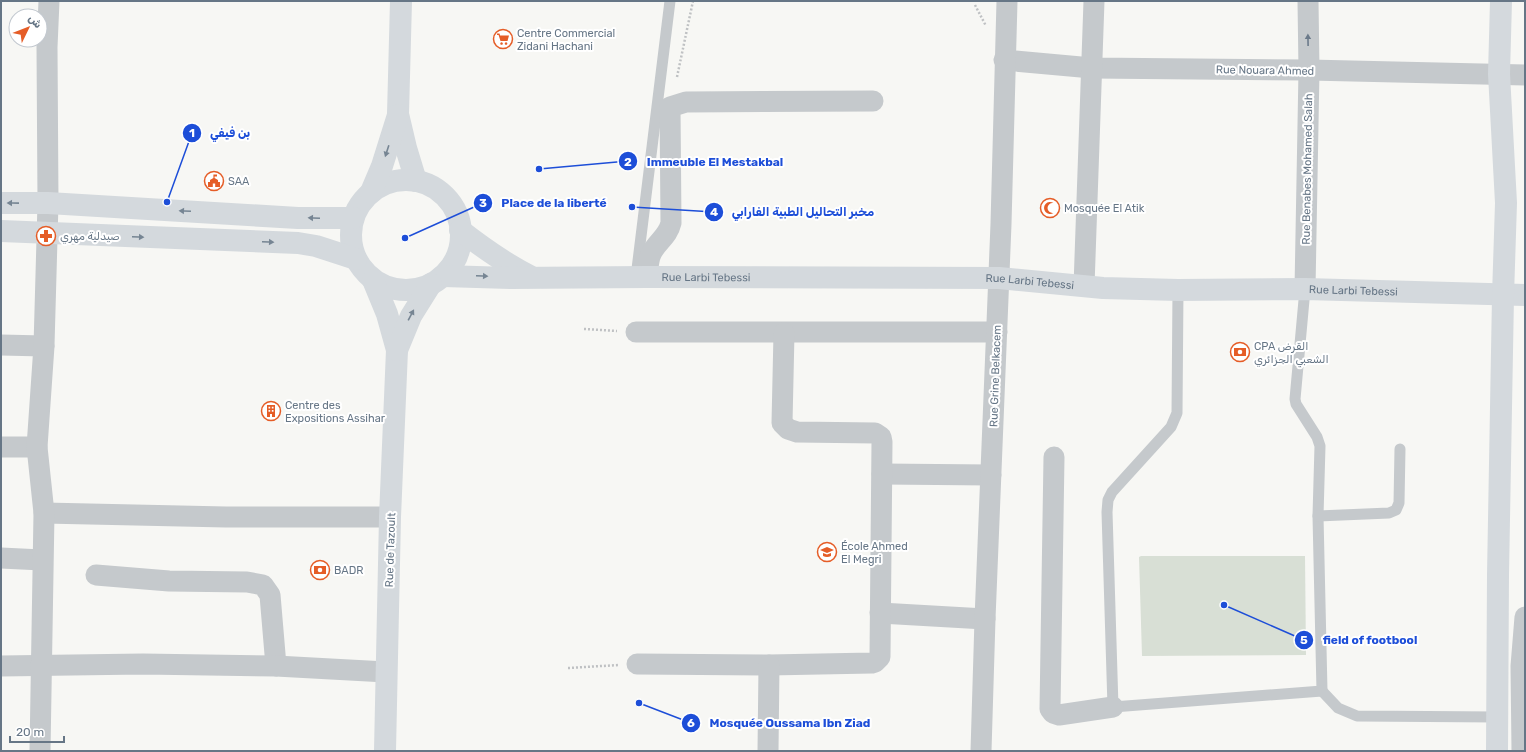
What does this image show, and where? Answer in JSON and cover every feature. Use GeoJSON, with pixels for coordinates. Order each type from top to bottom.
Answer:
{"type":"FeatureCollection","features":[{"type":"Feature","properties":{"kind":"main road"},"geometry":{"type":"LineString","coordinates":[[401,1],[398,114],[416,182]]}},
{"type":"Feature","properties":{"kind":"main road"},"geometry":{"type":"LineString","coordinates":[[1497,751],[1498,575],[1506,203],[1499,74],[1501,1]]}},
{"type":"Feature","properties":{"kind":"main road"},"geometry":{"type":"LineString","coordinates":[[371,192],[382,166],[398,114]]}},
{"type":"Feature","properties":{"kind":"main road"},"geometry":{"type":"LineString","coordinates":[[400,181],[416,182],[433,188],[446,198],[456,213],[460,230],[460,247],[454,262],[437,280],[417,289],[402,290],[387,287],[373,280],[363,270],[356,259],[351,238],[354,218],[360,204],[371,192],[385,184],[400,181]]}},
{"type":"Feature","properties":{"kind":"main road"},"geometry":{"type":"LineString","coordinates":[[1,203],[48,203],[298,218],[354,218]]}},
{"type":"Feature","properties":{"kind":"main road","name":"Rue Larbi Tebessi"},"geometry":{"type":"LineString","coordinates":[[460,230],[508,265],[535,278]]}},
{"type":"Feature","properties":{"kind":"main road"},"geometry":{"type":"LineString","coordinates":[[1,231],[298,243],[316,246],[356,259]]}},
{"type":"Feature","properties":{"kind":"main road","name":"Rue Larbi Tebessi"},"geometry":{"type":"LineString","coordinates":[[437,280],[642,277],[999,278],[1084,286],[1178,290],[1306,289],[1525,296]]}},
{"type":"Feature","properties":{"kind":"main road","name":"Rue de Tazoult"},"geometry":{"type":"LineString","coordinates":[[373,280],[387,314],[397,350],[390,517],[385,751]]}},
{"type":"Feature","properties":{"kind":"main road","name":"Rue de Tazoult"},"geometry":{"type":"LineString","coordinates":[[397,350],[411,316],[437,280]]}},
{"type":"Feature","properties":{"kind":"street"},"geometry":{"type":"LineString","coordinates":[[40,751],[42,560],[44,513],[37,447],[44,346],[48,203],[47,47],[49,1]]}},
{"type":"Feature","properties":{"kind":"street","name":"Rue Grine Belkacem"},"geometry":{"type":"LineString","coordinates":[[981,751],[999,278],[1004,60],[1007,1]]}},
{"type":"Feature","properties":{"kind":"street"},"geometry":{"type":"LineString","coordinates":[[1084,286],[1094,1]]}},
{"type":"Feature","properties":{"kind":"street","name":"Rue Benabes Mohamed Salah"},"geometry":{"type":"LineString","coordinates":[[1306,289],[1309,70],[1308,1]]}},
{"type":"Feature","properties":{"kind":"street","name":"Rue Nouara Ahmed"},"geometry":{"type":"LineString","coordinates":[[1004,60],[1092,68],[1525,74]]}},
{"type":"Feature","properties":{"kind":"street"},"geometry":{"type":"LineString","coordinates":[[642,277],[652,252],[667,234],[671,223],[670,107],[686,102],[873,101]]}},
{"type":"Feature","properties":{"kind":"street"},"geometry":{"type":"LineString","coordinates":[[636,332],[997,332]]}},
{"type":"Feature","properties":{"kind":"street"},"geometry":{"type":"LineString","coordinates":[[637,664],[769,665],[876,662],[879,659],[882,474],[881,437],[877,434],[796,432],[788,429],[782,423],[784,333]]}},
{"type":"Feature","properties":{"kind":"street"},"geometry":{"type":"LineString","coordinates":[[1,344],[44,346]]}},
{"type":"Feature","properties":{"kind":"street"},"geometry":{"type":"LineString","coordinates":[[1,447],[37,447]]}},
{"type":"Feature","properties":{"kind":"street"},"geometry":{"type":"LineString","coordinates":[[1054,457],[1050,709],[1053,713],[1059,715],[1113,707]]}},
{"type":"Feature","properties":{"kind":"street"},"geometry":{"type":"LineString","coordinates":[[882,474],[991,475]]}},
{"type":"Feature","properties":{"kind":"street"},"geometry":{"type":"LineString","coordinates":[[44,513],[226,517],[390,517]]}},
{"type":"Feature","properties":{"kind":"street"},"geometry":{"type":"LineString","coordinates":[[1,558],[42,560]]}},
{"type":"Feature","properties":{"kind":"street"},"geometry":{"type":"LineString","coordinates":[[96,576],[169,581],[247,582],[263,585],[270,595],[276,666]]}},
{"type":"Feature","properties":{"kind":"street"},"geometry":{"type":"LineString","coordinates":[[880,613],[985,619]]}},
{"type":"Feature","properties":{"kind":"street"},"geometry":{"type":"LineString","coordinates":[[1522,751],[1525,616]]}},
{"type":"Feature","properties":{"kind":"street"},"geometry":{"type":"LineString","coordinates":[[1,666],[143,664],[276,666],[386,672]]}},
{"type":"Feature","properties":{"kind":"street"},"geometry":{"type":"LineString","coordinates":[[768,751],[769,665]]}},
{"type":"Feature","properties":{"kind":"lane"},"geometry":{"type":"LineString","coordinates":[[642,277],[670,1]]}},
{"type":"Feature","properties":{"kind":"lane"},"geometry":{"type":"LineString","coordinates":[[1306,289],[1295,399],[1296,404],[1317,437],[1320,446],[1318,516],[1322,691],[1338,708],[1357,716],[1497,717]]}},
{"type":"Feature","properties":{"kind":"lane"},"geometry":{"type":"LineString","coordinates":[[1178,290],[1177,413],[1171,427],[1117,485],[1108,500],[1107,512],[1113,707],[1322,691]]}},
{"type":"Feature","properties":{"kind":"lane"},"geometry":{"type":"LineString","coordinates":[[1318,516],[1389,513],[1396,510],[1400,503],[1400,449]]}},
{"type":"Feature","properties":{"kind":"path"},"geometry":{"type":"LineString","coordinates":[[670,107],[693,1]]}},
{"type":"Feature","properties":{"kind":"path"},"geometry":{"type":"LineString","coordinates":[[584,329],[636,332]]}},
{"type":"Feature","properties":{"kind":"path"},"geometry":{"type":"LineString","coordinates":[[568,668],[637,664]]}},
{"type":"Feature","properties":{"kind":"shaded area"},"geometry":{"type":"Polygon","coordinates":[[[1305,556],[1306,655],[1142,656],[1139,557],[1305,556]]]}},
{"type":"Feature","properties":{"kind":"place","name":"Centre Commercial Zidani Hachani"},"geometry":{"type":"Point","coordinates":[503,39]}},
{"type":"Feature","properties":{"kind":"place","name":"Immeuble El Mestakbal"},"geometry":{"type":"Point","coordinates":[539,169]}},
{"type":"Feature","properties":{"kind":"place","name":"SAA"},"geometry":{"type":"Point","coordinates":[214,181]}},
{"type":"Feature","properties":{"kind":"place","name":"بن فيفي"},"geometry":{"type":"Point","coordinates":[167,202]}},
{"type":"Feature","properties":{"kind":"place","name":"مخبر التحاليل الطبية الفارابي"},"geometry":{"type":"Point","coordinates":[632,207]}},
{"type":"Feature","properties":{"kind":"place","name":"Mosquée El Atik"},"geometry":{"type":"Point","coordinates":[1050,208]}},
{"type":"Feature","properties":{"kind":"place","name":"صيدلية مهري"},"geometry":{"type":"Point","coordinates":[46,236]}},
{"type":"Feature","properties":{"kind":"place","name":"Place de la liberté"},"geometry":{"type":"Point","coordinates":[405,238]}},
{"type":"Feature","properties":{"kind":"place","name":"CPA القرض الشعبي الجزائري"},"geometry":{"type":"Point","coordinates":[1240,352]}},
{"type":"Feature","properties":{"kind":"place","name":"Centre des Expositions Assihar"},"geometry":{"type":"Point","coordinates":[271,411]}},
{"type":"Feature","properties":{"kind":"place","name":"École Ahmed El Megri"},"geometry":{"type":"Point","coordinates":[827,552]}},
{"type":"Feature","properties":{"kind":"place","name":"BADR"},"geometry":{"type":"Point","coordinates":[320,570]}},
{"type":"Feature","properties":{"kind":"place","name":"field of footbool"},"geometry":{"type":"Point","coordinates":[1224,605]}},
{"type":"Feature","properties":{"kind":"place","name":"Mosquée Oussama Ibn Ziad"},"geometry":{"type":"Point","coordinates":[639,703]}}]}
